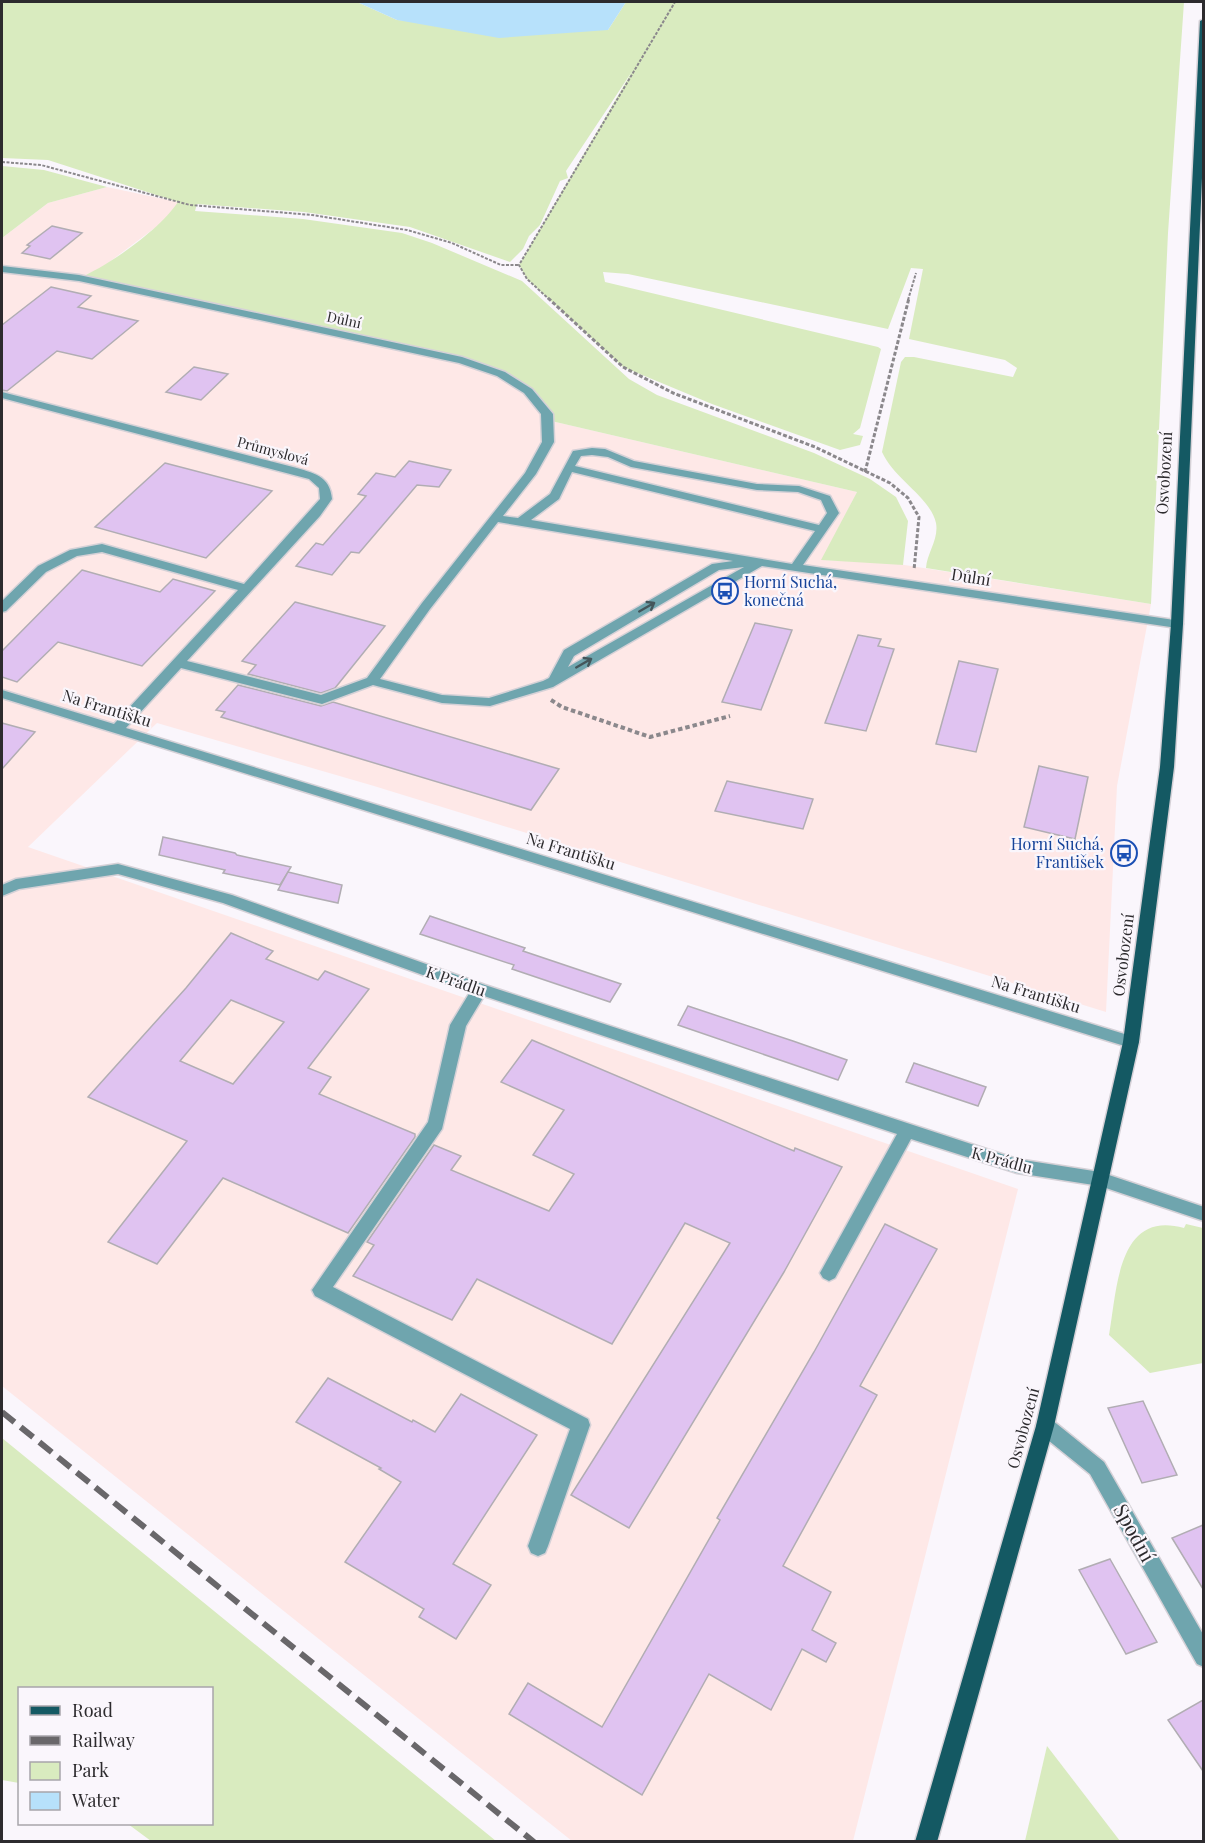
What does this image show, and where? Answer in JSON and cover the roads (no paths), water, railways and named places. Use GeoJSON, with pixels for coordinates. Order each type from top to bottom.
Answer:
{"type":"FeatureCollection","features":[{"type":"Feature","properties":{"kind":"main road","name":"Osvobození"},"geometry":{"type":"LineString","coordinates":[[926,1842],[1045,1426],[1131,1042],[1167,767],[1177,624],[1203,21]]}},
{"type":"Feature","properties":{"kind":"street","name":"Důlní"},"geometry":{"type":"LineString","coordinates":[[2,269],[79,278],[462,360],[501,374],[528,391],[547,414],[548,442],[530,474],[426,606],[372,681]]}},
{"type":"Feature","properties":{"kind":"street","name":"Průmyslová"},"geometry":{"type":"LineString","coordinates":[[2,395],[313,477],[325,487],[326,500],[116,730]]}},
{"type":"Feature","properties":{"kind":"street"},"geometry":{"type":"LineString","coordinates":[[520,522],[557,494],[577,453],[592,451],[616,455],[631,464],[746,485],[799,489],[826,498],[833,513],[795,568]]}},
{"type":"Feature","properties":{"kind":"street"},"geometry":{"type":"LineString","coordinates":[[568,468],[822,529]]}},
{"type":"Feature","properties":{"kind":"street","name":"Důlní"},"geometry":{"type":"LineString","coordinates":[[496,518],[795,568],[1177,624]]}},
{"type":"Feature","properties":{"kind":"street"},"geometry":{"type":"LineString","coordinates":[[2,608],[42,570],[74,553],[102,548],[246,588]]}},
{"type":"Feature","properties":{"kind":"street"},"geometry":{"type":"LineString","coordinates":[[178,663],[322,700],[372,681],[442,699],[490,702],[554,680],[761,562]]}},
{"type":"Feature","properties":{"kind":"street"},"geometry":{"type":"LineString","coordinates":[[554,680],[569,653],[716,567],[761,562]]}},
{"type":"Feature","properties":{"kind":"street","name":"Na Františku"},"geometry":{"type":"LineString","coordinates":[[2,694],[1131,1042]]}},
{"type":"Feature","properties":{"kind":"street","name":"K Prádlu"},"geometry":{"type":"LineString","coordinates":[[2,891],[16,884],[118,869],[227,899],[480,989],[1017,1166],[1100,1179],[1203,1214]]}},
{"type":"Feature","properties":{"kind":"street"},"geometry":{"type":"LineString","coordinates":[[480,989],[458,1025],[436,1124],[321,1290],[581,1425],[537,1546]]}},
{"type":"Feature","properties":{"kind":"street"},"geometry":{"type":"LineString","coordinates":[[829,1273],[907,1131]]}},
{"type":"Feature","properties":{"kind":"street","name":"Spodní"},"geometry":{"type":"LineString","coordinates":[[1045,1426],[1097,1468],[1203,1657]]}},
{"type":"Feature","properties":{"kind":"water"},"geometry":{"type":"Polygon","coordinates":[[[357,2],[626,2],[608,30],[499,38],[397,20],[357,2]]]}},
{"type":"Feature","properties":{"kind":"railway"},"geometry":{"type":"LineString","coordinates":[[2,1412],[534,1842]]}},
{"type":"Feature","properties":{"kind":"place","name":"Horní Suchá, konečná"},"geometry":{"type":"Point","coordinates":[725,591]}},
{"type":"Feature","properties":{"kind":"place","name":"Horní Suchá, František"},"geometry":{"type":"Point","coordinates":[1124,853]}}]}
